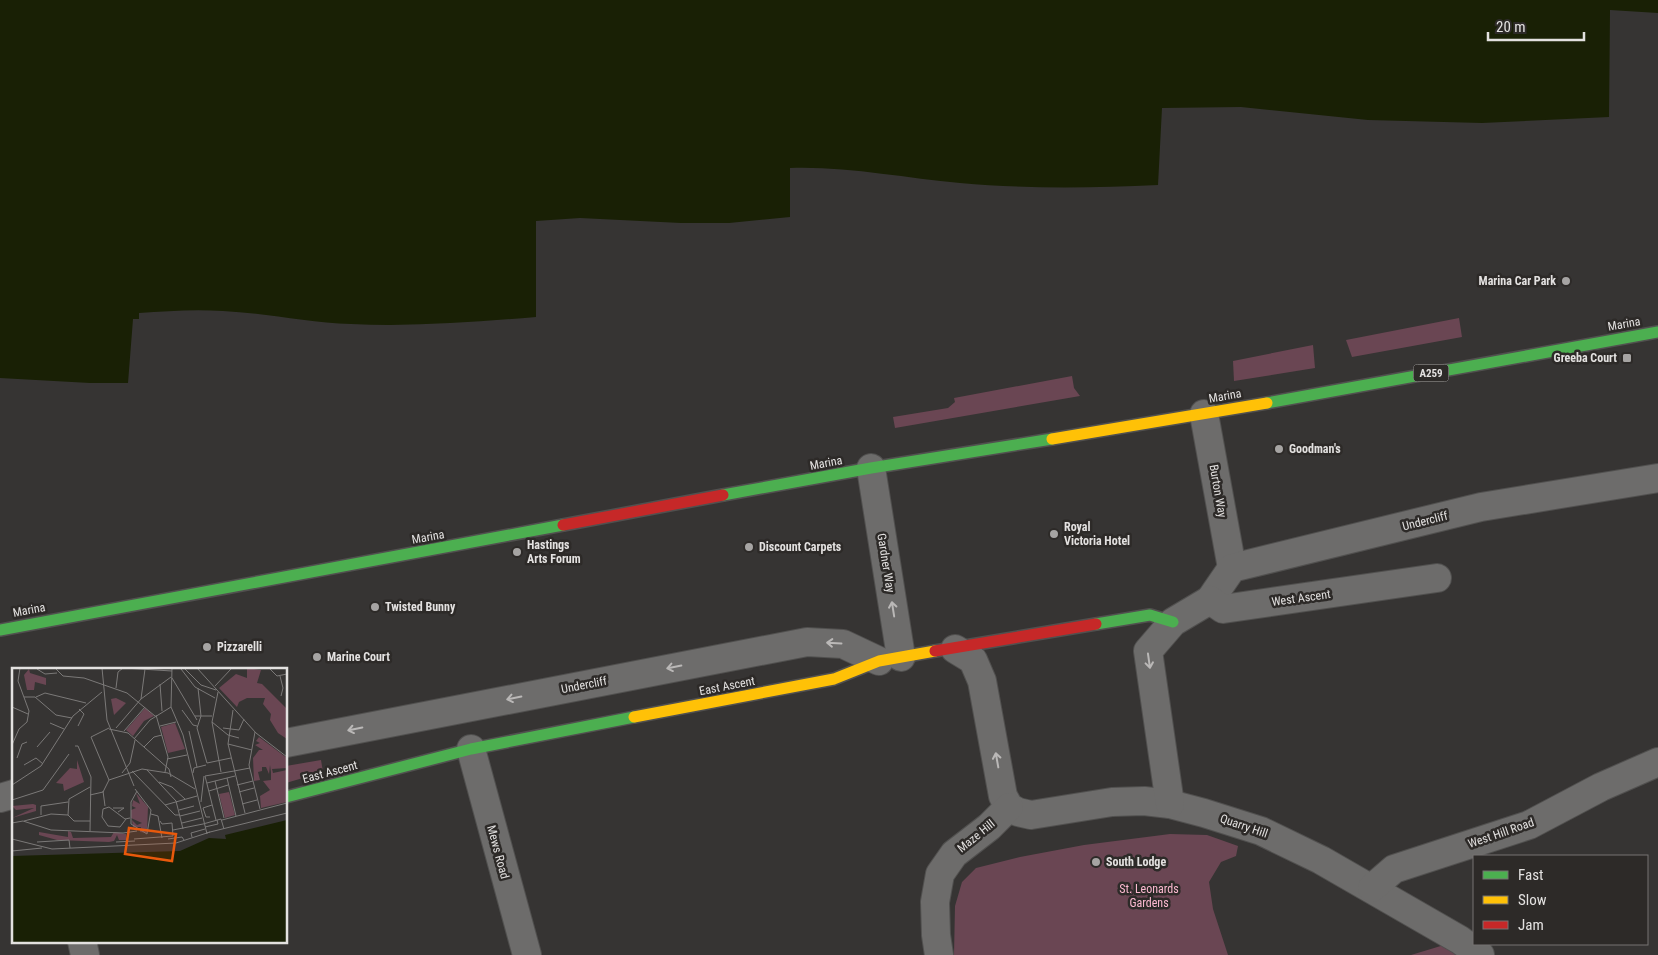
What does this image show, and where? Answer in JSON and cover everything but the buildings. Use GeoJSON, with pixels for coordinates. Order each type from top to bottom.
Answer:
{"type":"FeatureCollection","features":[{"type":"Feature","properties":{"kind":"main road","name":"Marina"},"geometry":{"type":"LineString","coordinates":[[0,630],[870,468],[1204,414],[1658,332]]}},
{"type":"Feature","properties":{"kind":"main road","name":"East Ascent"},"geometry":{"type":"LineString","coordinates":[[288,796],[471,749],[834,679],[890,659],[1150,615],[1173,622]]}},
{"type":"Feature","properties":{"kind":"street","name":"Burton Way"},"geometry":{"type":"LineString","coordinates":[[1204,414],[1232,568]]}},
{"type":"Feature","properties":{"kind":"street","name":"Gardner Way"},"geometry":{"type":"LineString","coordinates":[[870,468],[890,659]]}},
{"type":"Feature","properties":{"kind":"street","name":"Undercliff"},"geometry":{"type":"LineString","coordinates":[[1232,568],[1481,507],[1658,478]]}},
{"type":"Feature","properties":{"kind":"street"},"geometry":{"type":"LineString","coordinates":[[1170,804],[1148,651],[1173,622],[1210,600],[1232,568]]}},
{"type":"Feature","properties":{"kind":"street","name":"West Ascent"},"geometry":{"type":"LineString","coordinates":[[1210,600],[1223,610],[1437,578]]}},
{"type":"Feature","properties":{"kind":"street","name":"Undercliff"},"geometry":{"type":"LineString","coordinates":[[288,743],[808,642],[843,644],[890,659]]}},
{"type":"Feature","properties":{"kind":"street"},"geometry":{"type":"LineString","coordinates":[[955,649],[973,660],[982,681],[1003,796],[1009,807]]}},
{"type":"Feature","properties":{"kind":"street","name":"Mews Road"},"geometry":{"type":"LineString","coordinates":[[471,749],[527,955]]}},
{"type":"Feature","properties":{"kind":"street","name":"West Hill Road"},"geometry":{"type":"LineString","coordinates":[[1372,888],[1394,869],[1529,825],[1601,788],[1658,762]]}},
{"type":"Feature","properties":{"kind":"street","name":"Quarry Hill"},"geometry":{"type":"LineString","coordinates":[[1009,807],[1018,812],[1032,815],[1112,802],[1144,800],[1170,804],[1204,813],[1261,831],[1322,860],[1460,940],[1480,955]]}},
{"type":"Feature","properties":{"kind":"street","name":"Maze Hill"},"geometry":{"type":"LineString","coordinates":[[939,955],[935,902],[940,874],[954,854],[989,827],[1009,807]]}},
{"type":"Feature","properties":{"kind":"street"},"geometry":{"type":"LineString","coordinates":[[82,942],[85,955]]}},
{"type":"Feature","properties":{"kind":"green space"},"geometry":{"type":"Polygon","coordinates":[[[1459,318],[1462,337],[1352,357],[1346,340],[1459,318]]]}},
{"type":"Feature","properties":{"kind":"green space"},"geometry":{"type":"Polygon","coordinates":[[[1313,345],[1315,368],[1234,381],[1233,361],[1313,345]]]}},
{"type":"Feature","properties":{"kind":"green space"},"geometry":{"type":"Polygon","coordinates":[[[1072,376],[1074,388],[1080,396],[895,428],[893,417],[948,408],[955,402],[954,398],[1072,376]]]}},
{"type":"Feature","properties":{"kind":"green space"},"geometry":{"type":"Polygon","coordinates":[[[321,760],[323,772],[288,782],[288,766],[321,760]]]}},
{"type":"Feature","properties":{"kind":"green space","name":"St. Leonards Gardens"},"geometry":{"type":"Polygon","coordinates":[[[1170,834],[1207,835],[1238,846],[1236,856],[1221,862],[1209,882],[1213,909],[1228,955],[954,955],[955,906],[962,882],[976,868],[1020,857],[1084,845],[1170,834]]]}},
{"type":"Feature","properties":{"kind":"green space"},"geometry":{"type":"Polygon","coordinates":[[[1444,945],[1460,955],[1411,955],[1444,945]]]}},
{"type":"Feature","properties":{"kind":"shaded area"},"geometry":{"type":"Polygon","coordinates":[[[0,0],[1658,0],[1658,13],[1610,10],[1609,117],[1482,123],[1368,120],[1241,107],[1162,108],[1158,185],[1010,186],[960,183],[832,169],[790,168],[790,217],[729,223],[681,223],[580,218],[536,221],[536,317],[444,324],[374,325],[319,322],[213,310],[139,313],[139,319],[133,319],[128,383],[90,383],[0,378],[0,0]]]}},
{"type":"Feature","properties":{"kind":"traffic: fast"},"geometry":{"type":"LineString","coordinates":[[1267,403],[1658,332]]}},
{"type":"Feature","properties":{"kind":"traffic: fast"},"geometry":{"type":"LineString","coordinates":[[723,495],[871,468],[1052,439]]}},
{"type":"Feature","properties":{"kind":"traffic: fast"},"geometry":{"type":"LineString","coordinates":[[0,630],[563,525]]}},
{"type":"Feature","properties":{"kind":"traffic: fast"},"geometry":{"type":"LineString","coordinates":[[1096,624],[1150,615],[1173,622]]}},
{"type":"Feature","properties":{"kind":"traffic: fast"},"geometry":{"type":"LineString","coordinates":[[288,796],[471,749],[634,717]]}},
{"type":"Feature","properties":{"kind":"traffic: slow"},"geometry":{"type":"LineString","coordinates":[[1052,439],[1267,403]]}},
{"type":"Feature","properties":{"kind":"traffic: slow"},"geometry":{"type":"LineString","coordinates":[[634,717],[834,679],[879,661],[935,651]]}},
{"type":"Feature","properties":{"kind":"traffic: jam"},"geometry":{"type":"LineString","coordinates":[[563,525],[723,495]]}},
{"type":"Feature","properties":{"kind":"traffic: jam"},"geometry":{"type":"LineString","coordinates":[[935,651],[1096,624]]}},
{"type":"Feature","properties":{"kind":"place","name":"Marina Car Park"},"geometry":{"type":"Point","coordinates":[1566,281]}},
{"type":"Feature","properties":{"kind":"place","name":"Greeba Court"},"geometry":{"type":"Point","coordinates":[1627,358]}},
{"type":"Feature","properties":{"kind":"place","name":"Goodman's"},"geometry":{"type":"Point","coordinates":[1279,449]}},
{"type":"Feature","properties":{"kind":"place","name":"Royal Victoria Hotel"},"geometry":{"type":"Point","coordinates":[1054,534]}},
{"type":"Feature","properties":{"kind":"place","name":"Discount Carpets"},"geometry":{"type":"Point","coordinates":[749,547]}},
{"type":"Feature","properties":{"kind":"place","name":"Hastings Arts Forum"},"geometry":{"type":"Point","coordinates":[517,552]}},
{"type":"Feature","properties":{"kind":"place","name":"Twisted Bunny"},"geometry":{"type":"Point","coordinates":[375,607]}},
{"type":"Feature","properties":{"kind":"place","name":"Pizzarelli"},"geometry":{"type":"Point","coordinates":[207,647]}},
{"type":"Feature","properties":{"kind":"place","name":"Marine Court"},"geometry":{"type":"Point","coordinates":[317,657]}},
{"type":"Feature","properties":{"kind":"place","name":"South Lodge"},"geometry":{"type":"Point","coordinates":[1096,862]}}]}
